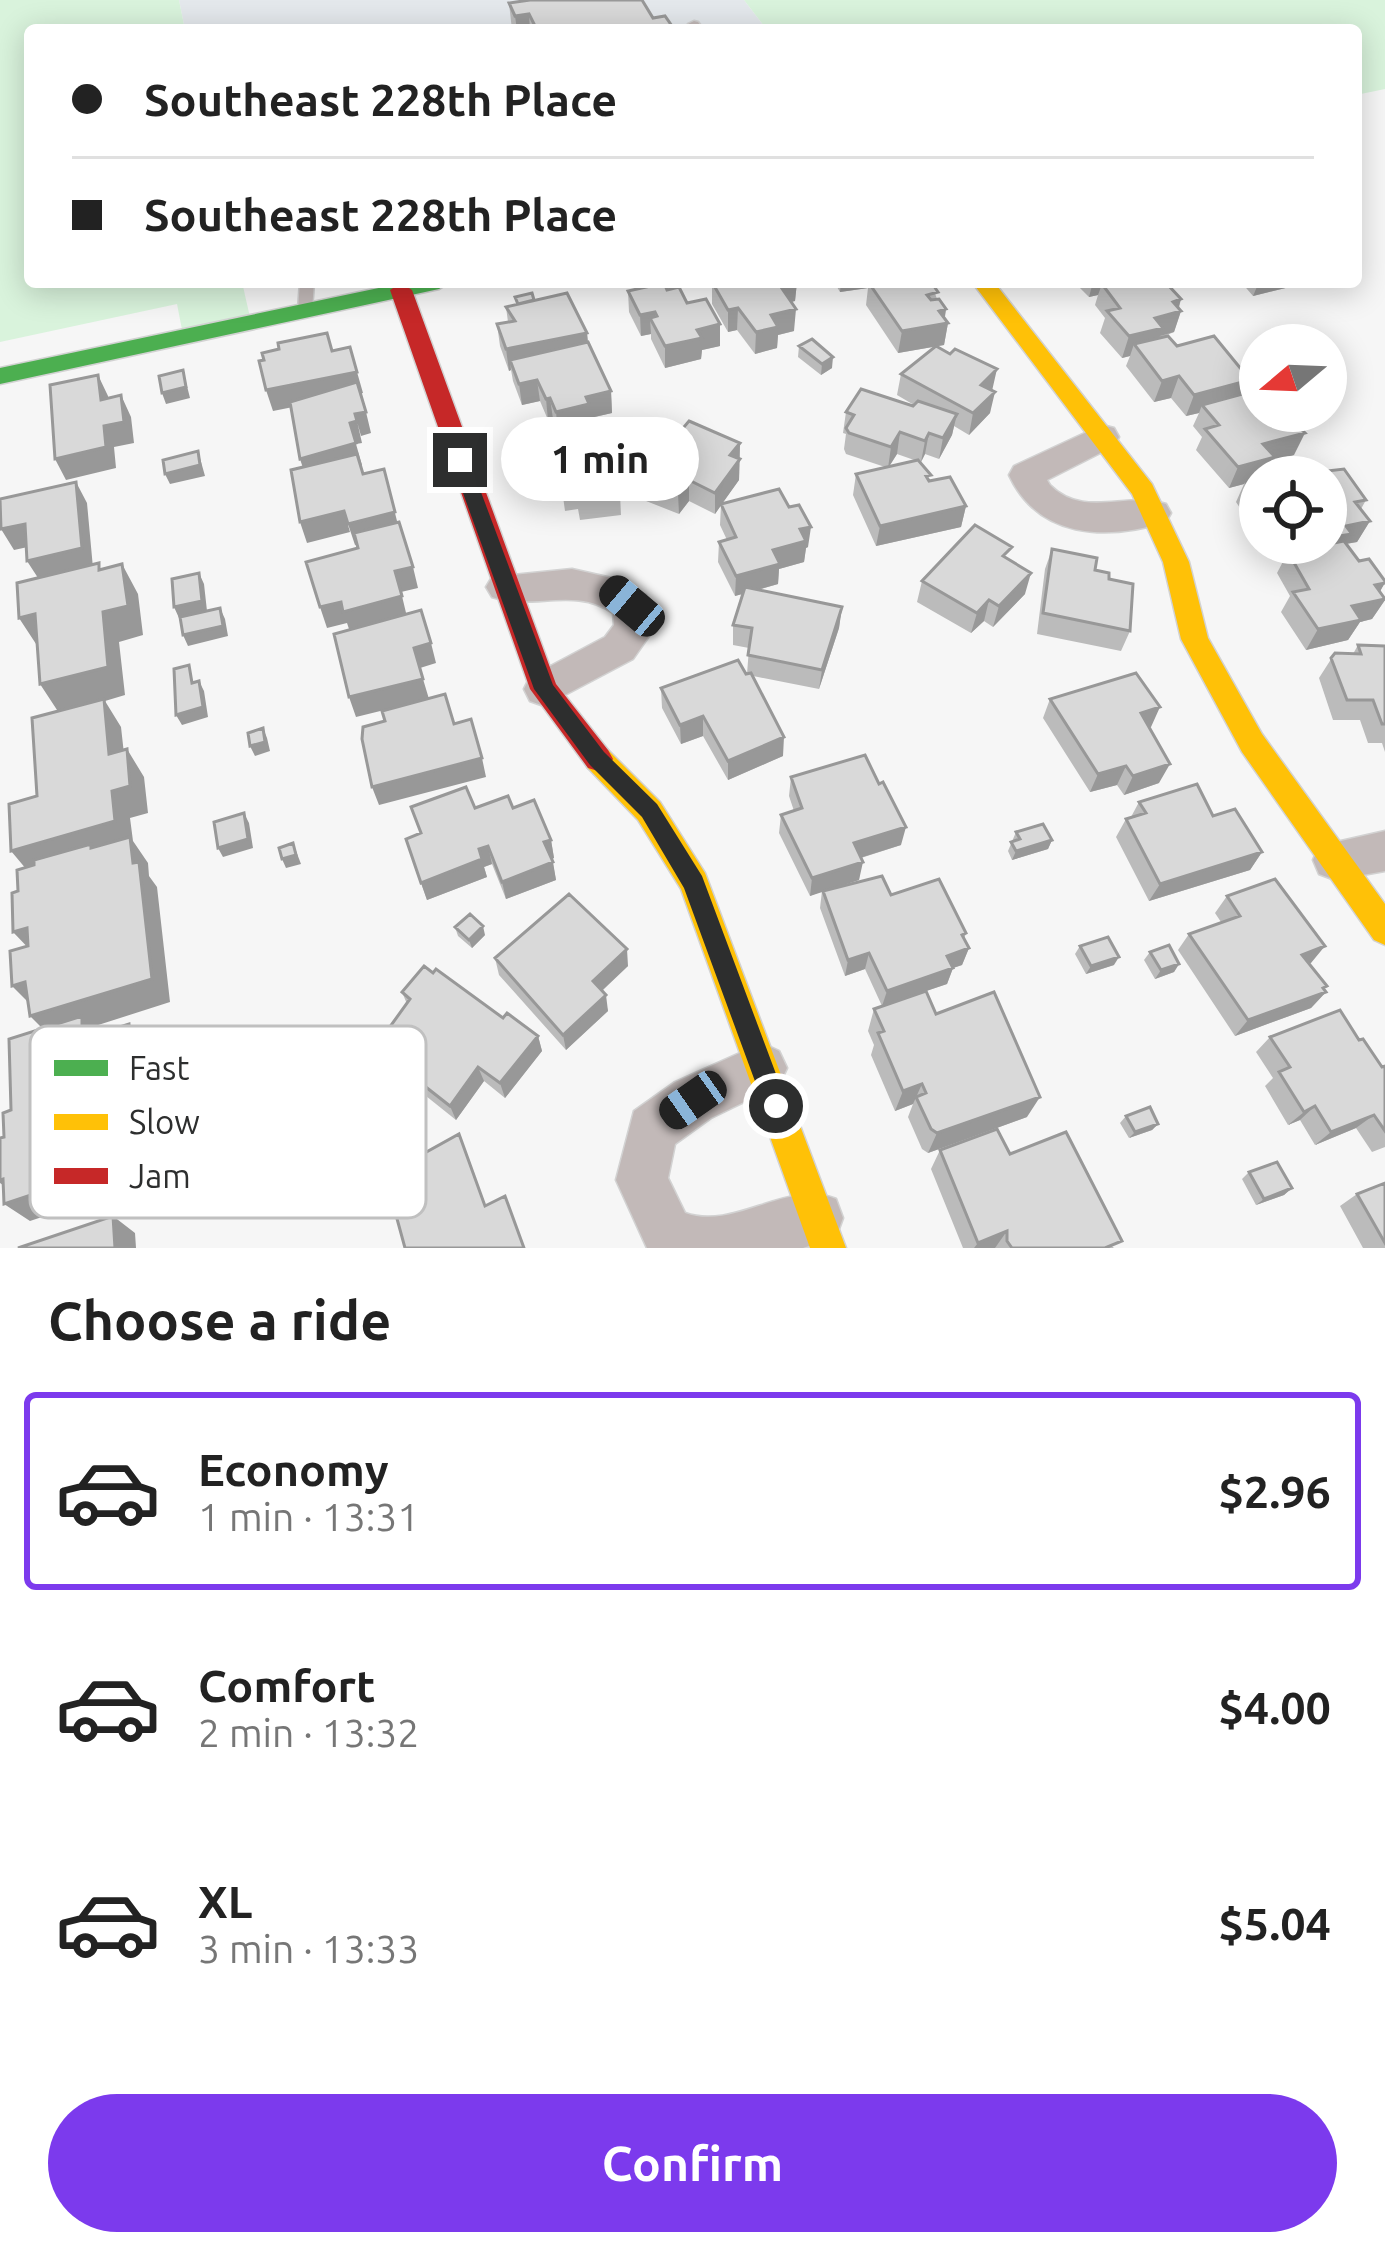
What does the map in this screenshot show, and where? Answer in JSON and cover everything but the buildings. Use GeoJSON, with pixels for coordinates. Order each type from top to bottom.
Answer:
{"type":"FeatureCollection","features":[{"type":"Feature","properties":{"kind":"street"},"geometry":{"type":"LineString","coordinates":[[0,376],[306,296],[410,288]]}},
{"type":"Feature","properties":{"kind":"street"},"geometry":{"type":"LineString","coordinates":[[987,288],[1143,490],[1176,562],[1195,639],[1252,743],[1385,930]]}},
{"type":"Feature","properties":{"kind":"street"},"geometry":{"type":"LineString","coordinates":[[401,290],[544,689],[597,758],[649,811],[694,884],[762,1068],[822,1233],[705,1247],[667,1233],[642,1180],[652,1129],[693,1100],[762,1068]]}},
{"type":"Feature","properties":{"kind":"street"},"geometry":{"type":"LineString","coordinates":[[1102,437],[1027,475],[1032,495],[1056,512],[1093,518],[1153,513]]}},
{"type":"Feature","properties":{"kind":"street"},"geometry":{"type":"LineString","coordinates":[[505,587],[590,582],[612,590],[632,606],[634,628],[619,649],[544,689]]}},
{"type":"Feature","properties":{"kind":"street"},"geometry":{"type":"LineString","coordinates":[[1335,860],[1385,851]]}},
{"type":"Feature","properties":{"kind":"shaded area"},"geometry":{"type":"Polygon","coordinates":[[[179,0],[744,0],[762,24],[184,24],[179,0]]]}},
{"type":"Feature","properties":{"kind":"green space"},"geometry":{"type":"Polygon","coordinates":[[[0,0],[179,0],[184,24],[24,24],[24,288],[243,288],[252,326],[184,340],[177,304],[0,342],[0,0]]]}},
{"type":"Feature","properties":{"kind":"green space"},"geometry":{"type":"Polygon","coordinates":[[[744,0],[1385,0],[1385,89],[1362,94],[1362,24],[762,24],[744,0]]]}},
{"type":"Feature","properties":{"kind":"traffic: fast"},"geometry":{"type":"LineString","coordinates":[[0,376],[411,288]]}},
{"type":"Feature","properties":{"kind":"traffic: slow"},"geometry":{"type":"LineString","coordinates":[[988,288],[1143,490],[1176,562],[1195,639],[1252,743],[1385,930]]}},
{"type":"Feature","properties":{"kind":"traffic: slow"},"geometry":{"type":"LineString","coordinates":[[598,759],[649,811],[694,883],[828,1248]]}},
{"type":"Feature","properties":{"kind":"traffic: jam"},"geometry":{"type":"LineString","coordinates":[[401,290],[544,689],[598,759]]}},
{"type":"Feature","properties":{"kind":"route"},"geometry":{"type":"LineString","coordinates":[[460,460],[544,689],[597,758],[649,811],[694,884],[776,1106]]}}]}
